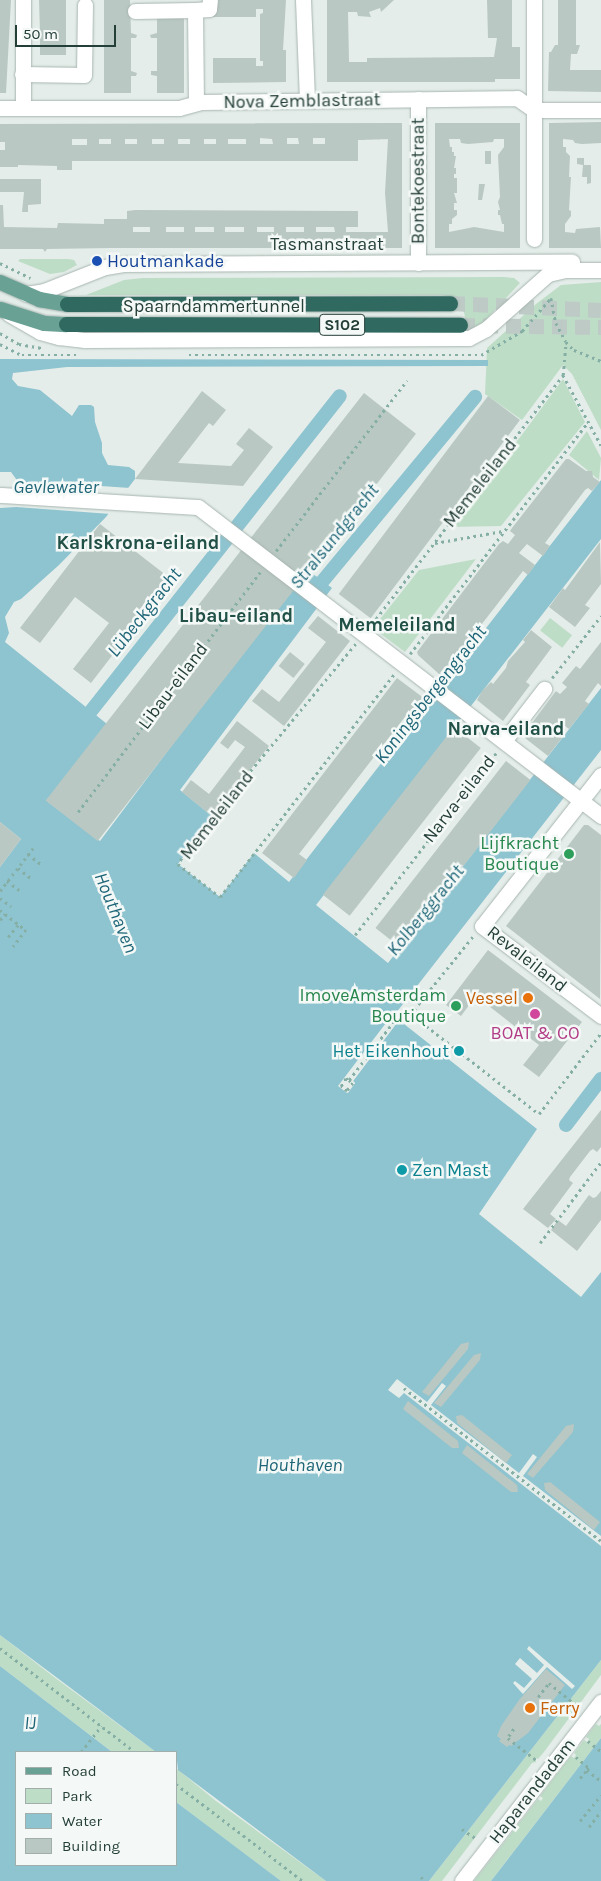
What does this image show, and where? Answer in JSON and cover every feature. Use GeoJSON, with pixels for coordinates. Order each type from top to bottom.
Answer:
{"type":"FeatureCollection","features":[{"type":"Feature","properties":{"kind":"highway","name":"Spaarndammertunnel"},"geometry":{"type":"LineString","coordinates":[[67,304],[450,303]]}},
{"type":"Feature","properties":{"kind":"highway","name":"Spaarndammertunnel"},"geometry":{"type":"LineString","coordinates":[[66,324],[460,325]]}},
{"type":"Feature","properties":{"kind":"main road","name":"S102"},"geometry":{"type":"LineString","coordinates":[[0,282],[26,294]]}},
{"type":"Feature","properties":{"kind":"main road","name":"Spaarndammertunnel"},"geometry":{"type":"LineString","coordinates":[[26,294],[50,302],[67,304]]}},
{"type":"Feature","properties":{"kind":"main road","name":"Spaarndammertunnel"},"geometry":{"type":"LineString","coordinates":[[1,309],[44,323],[66,324]]}},
{"type":"Feature","properties":{"kind":"street"},"geometry":{"type":"LineString","coordinates":[[23,0],[23,108]]}},
{"type":"Feature","properties":{"kind":"street"},"geometry":{"type":"LineString","coordinates":[[303,0],[307,100]]}},
{"type":"Feature","properties":{"kind":"street"},"geometry":{"type":"LineString","coordinates":[[534,0],[534,239]]}},
{"type":"Feature","properties":{"kind":"street"},"geometry":{"type":"LineString","coordinates":[[135,10],[204,5],[196,103]]}},
{"type":"Feature","properties":{"kind":"street"},"geometry":{"type":"LineString","coordinates":[[22,74],[84,75],[85,6]]}},
{"type":"Feature","properties":{"kind":"street","name":"Nova Zemblastraat"},"geometry":{"type":"LineString","coordinates":[[0,108],[179,108],[196,103],[517,98],[534,110],[601,110]]}},
{"type":"Feature","properties":{"kind":"street","name":"Bontekoestraat"},"geometry":{"type":"LineString","coordinates":[[418,99],[418,263]]}},
{"type":"Feature","properties":{"kind":"street","name":"Tasmanstraat"},"geometry":{"type":"LineString","coordinates":[[26,294],[58,287],[105,267],[125,264],[601,261]]}},
{"type":"Feature","properties":{"kind":"street"},"geometry":{"type":"LineString","coordinates":[[1,309],[40,332],[84,340],[454,339],[469,338],[486,329],[548,274],[566,270],[601,270]]}},
{"type":"Feature","properties":{"kind":"street"},"geometry":{"type":"LineString","coordinates":[[0,494],[198,507],[601,816]]}},
{"type":"Feature","properties":{"kind":"street","name":"Narva-eiland"},"geometry":{"type":"LineString","coordinates":[[504,742],[544,689]]}},
{"type":"Feature","properties":{"kind":"street","name":"Revaleiland"},"geometry":{"type":"LineString","coordinates":[[601,775],[577,797],[482,926],[601,1016]]}},
{"type":"Feature","properties":{"kind":"street","name":"Haparandadam"},"geometry":{"type":"LineString","coordinates":[[462,1881],[601,1702]]}},
{"type":"Feature","properties":{"kind":"path"},"geometry":{"type":"LineString","coordinates":[[0,263],[38,282],[58,287]]}},
{"type":"Feature","properties":{"kind":"path"},"geometry":{"type":"LineString","coordinates":[[551,298],[556,323],[566,342],[574,350],[601,361]]}},
{"type":"Feature","properties":{"kind":"path"},"geometry":{"type":"LineString","coordinates":[[566,342],[563,375],[601,445]]}},
{"type":"Feature","properties":{"kind":"path","name":"Memeleiland"},"geometry":{"type":"LineString","coordinates":[[563,375],[364,634],[213,817],[178,864],[220,897],[588,422]]}},
{"type":"Feature","properties":{"kind":"path","name":"Libau-eiland"},"geometry":{"type":"LineString","coordinates":[[78,812],[407,380]]}},
{"type":"Feature","properties":{"kind":"path"},"geometry":{"type":"LineString","coordinates":[[434,543],[505,531]]}},
{"type":"Feature","properties":{"kind":"path"},"geometry":{"type":"LineString","coordinates":[[544,689],[601,616]]}},
{"type":"Feature","properties":{"kind":"path","name":"Narva-eiland"},"geometry":{"type":"LineString","coordinates":[[355,935],[504,742]]}},
{"type":"Feature","properties":{"kind":"path"},"geometry":{"type":"LineString","coordinates":[[0,891],[33,848]]}},
{"type":"Feature","properties":{"kind":"path"},"geometry":{"type":"LineString","coordinates":[[28,854],[42,865]]}},
{"type":"Feature","properties":{"kind":"path"},"geometry":{"type":"LineString","coordinates":[[18,868],[32,879]]}},
{"type":"Feature","properties":{"kind":"path"},"geometry":{"type":"LineString","coordinates":[[7,881],[22,892]]}},
{"type":"Feature","properties":{"kind":"path"},"geometry":{"type":"LineString","coordinates":[[0,898],[11,906]]}},
{"type":"Feature","properties":{"kind":"path"},"geometry":{"type":"LineString","coordinates":[[0,910],[26,930],[13,947]]}},
{"type":"Feature","properties":{"kind":"path"},"geometry":{"type":"LineString","coordinates":[[0,920],[5,914]]}},
{"type":"Feature","properties":{"kind":"path"},"geometry":{"type":"LineString","coordinates":[[8,938],[18,924]]}},
{"type":"Feature","properties":{"kind":"path"},"geometry":{"type":"LineString","coordinates":[[349,1080],[398,1016],[410,1014],[482,926]]}},
{"type":"Feature","properties":{"kind":"path"},"geometry":{"type":"LineString","coordinates":[[410,1014],[539,1114],[601,1034]]}},
{"type":"Feature","properties":{"kind":"path"},"geometry":{"type":"LineString","coordinates":[[346,1078],[349,1080],[353,1083],[348,1091],[341,1086],[346,1078]]}},
{"type":"Feature","properties":{"kind":"path"},"geometry":{"type":"LineString","coordinates":[[540,1243],[601,1162]]}},
{"type":"Feature","properties":{"kind":"path"},"geometry":{"type":"LineString","coordinates":[[404,1388],[601,1541]]}},
{"type":"Feature","properties":{"kind":"path"},"geometry":{"type":"LineString","coordinates":[[0,1648],[134,1751]]}},
{"type":"Feature","properties":{"kind":"path"},"geometry":{"type":"LineString","coordinates":[[538,1697],[549,1684],[578,1706]]}},
{"type":"Feature","properties":{"kind":"path"},"geometry":{"type":"LineString","coordinates":[[82,1751],[101,1726]]}},
{"type":"Feature","properties":{"kind":"path"},"geometry":{"type":"LineString","coordinates":[[514,1730],[508,1738],[536,1760]]}},
{"type":"Feature","properties":{"kind":"path"},"geometry":{"type":"LineString","coordinates":[[588,1740],[601,1751]]}},
{"type":"Feature","properties":{"kind":"path"},"geometry":{"type":"LineString","coordinates":[[575,1756],[589,1768],[587,1770],[601,1781]]}},
{"type":"Feature","properties":{"kind":"path"},"geometry":{"type":"LineString","coordinates":[[580,1778],[587,1770]]}},
{"type":"Feature","properties":{"kind":"path"},"geometry":{"type":"LineString","coordinates":[[178,1786],[303,1881]]}},
{"type":"Feature","properties":{"kind":"path"},"geometry":{"type":"LineString","coordinates":[[580,1820],[601,1793]]}},
{"type":"Feature","properties":{"kind":"path"},"geometry":{"type":"LineString","coordinates":[[589,1827],[601,1811]]}},
{"type":"Feature","properties":{"kind":"path"},"geometry":{"type":"LineString","coordinates":[[462,1829],[476,1838]]}},
{"type":"Feature","properties":{"kind":"path"},"geometry":{"type":"LineString","coordinates":[[421,1877],[426,1881]]}},
{"type":"Feature","properties":{"kind":"green space"},"geometry":{"type":"Polygon","coordinates":[[[20,259],[68,259],[74,260],[77,265],[64,272],[50,274],[18,261],[20,259]]]}},
{"type":"Feature","properties":{"kind":"green space"},"geometry":{"type":"Polygon","coordinates":[[[143,278],[514,278],[520,283],[478,328],[469,331],[458,331],[465,317],[464,312],[455,298],[442,295],[86,295],[124,280],[143,278]]]}},
{"type":"Feature","properties":{"kind":"green space"},"geometry":{"type":"Polygon","coordinates":[[[601,282],[601,430],[572,374],[563,365],[522,420],[485,394],[487,348],[536,304],[561,285],[601,282]]]}},
{"type":"Feature","properties":{"kind":"green space"},"geometry":{"type":"Polygon","coordinates":[[[563,379],[585,422],[501,526],[450,527],[524,432],[563,379]]]}},
{"type":"Feature","properties":{"kind":"green space"},"geometry":{"type":"Polygon","coordinates":[[[587,431],[601,458],[599,480],[569,455],[587,431]]]}},
{"type":"Feature","properties":{"kind":"green space"},"geometry":{"type":"Polygon","coordinates":[[[476,559],[405,652],[373,628],[419,570],[476,559]]]}},
{"type":"Feature","properties":{"kind":"green space"},"geometry":{"type":"Polygon","coordinates":[[[550,618],[572,635],[562,648],[540,631],[550,618]]]}},
{"type":"Feature","properties":{"kind":"green space"},"geometry":{"type":"Polygon","coordinates":[[[0,1635],[155,1751],[111,1751],[0,1666],[0,1635]]]}},
{"type":"Feature","properties":{"kind":"green space"},"geometry":{"type":"Polygon","coordinates":[[[601,1660],[601,1675],[544,1752],[538,1759],[536,1758],[536,1762],[532,1763],[442,1881],[429,1881],[601,1660]]]}},
{"type":"Feature","properties":{"kind":"green space"},"geometry":{"type":"Polygon","coordinates":[[[596,1724],[599,1726],[601,1724],[601,1738],[491,1881],[474,1881],[538,1799],[541,1801],[543,1798],[540,1796],[571,1756],[574,1758],[576,1755],[574,1753],[584,1740],[587,1742],[589,1739],[586,1737],[596,1724]]]}},
{"type":"Feature","properties":{"kind":"green space"},"geometry":{"type":"Polygon","coordinates":[[[178,1770],[216,1801],[326,1881],[281,1881],[178,1804],[178,1770]]]}},
{"type":"Feature","properties":{"kind":"water","name":"Houthaven"},"geometry":{"type":"Polygon","coordinates":[[[0,359],[488,360],[488,366],[67,367],[13,373],[12,379],[18,386],[40,390],[72,416],[79,405],[91,405],[94,407],[95,422],[102,443],[102,453],[108,465],[129,467],[135,471],[135,479],[106,517],[59,565],[21,599],[14,602],[5,617],[9,633],[5,642],[107,724],[48,802],[100,841],[305,568],[332,588],[180,790],[213,817],[178,864],[220,897],[254,853],[289,882],[601,480],[601,539],[316,905],[388,963],[601,688],[601,750],[339,1086],[348,1093],[355,1083],[353,1081],[399,1020],[537,1129],[479,1214],[581,1297],[601,1272],[601,1660],[429,1881],[326,1881],[178,1770],[178,1751],[155,1751],[0,1635],[0,867],[21,839],[0,822],[0,359]]]}},
{"type":"Feature","properties":{"kind":"water","name":"IJ"},"geometry":{"type":"Polygon","coordinates":[[[0,1666],[111,1751],[15,1751],[15,1866],[178,1866],[178,1804],[281,1881],[0,1881],[0,1666]]]}},
{"type":"Feature","properties":{"kind":"water"},"geometry":{"type":"Polygon","coordinates":[[[601,1738],[601,1881],[491,1881],[525,1837],[601,1738]]]}},
{"type":"Feature","properties":{"kind":"pier"},"geometry":{"type":"Polygon","coordinates":[[[0,472],[11,472],[19,483],[72,484],[130,488],[130,490],[111,514],[16,507],[0,508],[0,472]]]}},
{"type":"Feature","properties":{"kind":"pier"},"geometry":{"type":"Polygon","coordinates":[[[392,1015],[394,1017],[342,1086],[347,1089],[351,1084],[351,1080],[397,1019],[399,1020],[353,1081],[355,1083],[347,1093],[338,1086],[392,1015]]]}},
{"type":"Feature","properties":{"kind":"pier"},"geometry":{"type":"Polygon","coordinates":[[[397,1379],[427,1402],[442,1383],[446,1386],[431,1405],[519,1473],[533,1454],[537,1457],[523,1476],[601,1536],[601,1546],[404,1393],[399,1398],[388,1390],[397,1379]]]}},
{"type":"Feature","properties":{"kind":"pier"},"geometry":{"type":"Polygon","coordinates":[[[529,1646],[575,1686],[572,1689],[547,1667],[523,1694],[513,1683],[515,1681],[524,1688],[532,1679],[515,1664],[520,1658],[537,1673],[544,1665],[527,1649],[529,1646]]]}},
{"type":"Feature","properties":{"kind":"building"},"geometry":{"type":"Polygon","coordinates":[[[0,0],[11,0],[6,93],[0,93],[0,0]]]}},
{"type":"Feature","properties":{"kind":"building"},"geometry":{"type":"Polygon","coordinates":[[[39,0],[66,0],[66,55],[40,55],[40,39],[34,38],[33,35],[40,33],[39,0]]]}},
{"type":"Feature","properties":{"kind":"building"},"geometry":{"type":"Polygon","coordinates":[[[104,0],[130,0],[131,33],[137,35],[136,38],[131,38],[131,71],[137,73],[136,76],[131,76],[131,93],[104,93],[104,0]]]}},
{"type":"Feature","properties":{"kind":"building"},"geometry":{"type":"Polygon","coordinates":[[[213,0],[286,0],[283,50],[286,50],[286,82],[213,83],[213,58],[256,58],[256,66],[263,66],[263,61],[260,61],[260,14],[263,13],[263,9],[256,9],[256,17],[213,17],[213,0]]]}},
{"type":"Feature","properties":{"kind":"building"},"geometry":{"type":"Polygon","coordinates":[[[327,0],[394,0],[381,12],[380,8],[369,12],[371,17],[358,16],[357,12],[348,12],[349,62],[367,62],[367,58],[494,57],[497,38],[488,38],[487,0],[512,0],[512,47],[520,47],[520,79],[495,79],[495,82],[327,82],[327,0]]]}},
{"type":"Feature","properties":{"kind":"building"},"geometry":{"type":"Polygon","coordinates":[[[558,0],[576,0],[576,45],[580,45],[577,54],[571,54],[570,70],[601,70],[601,92],[548,91],[549,52],[551,52],[555,45],[558,45],[558,0]]]}},
{"type":"Feature","properties":{"kind":"building"},"geometry":{"type":"Polygon","coordinates":[[[157,16],[184,16],[184,93],[157,93],[157,76],[151,75],[151,71],[157,71],[157,38],[151,38],[150,35],[157,33],[157,16]]]}},
{"type":"Feature","properties":{"kind":"building"},"geometry":{"type":"Polygon","coordinates":[[[601,122],[601,143],[582,144],[575,143],[573,140],[563,139],[563,147],[566,147],[566,152],[570,156],[569,177],[571,177],[569,210],[571,211],[571,216],[565,224],[565,232],[575,233],[576,229],[600,227],[601,248],[549,248],[549,123],[601,122]]]}},
{"type":"Feature","properties":{"kind":"building"},"geometry":{"type":"Polygon","coordinates":[[[402,123],[402,248],[111,248],[47,249],[45,252],[43,249],[0,249],[0,205],[3,205],[4,227],[57,228],[58,223],[104,224],[104,219],[127,219],[127,211],[135,210],[358,211],[358,227],[346,227],[346,232],[388,232],[385,193],[388,139],[358,140],[358,161],[72,161],[72,170],[57,170],[57,166],[18,165],[18,167],[0,167],[0,150],[5,150],[5,142],[0,142],[0,124],[402,123]],[[260,138],[260,144],[273,144],[272,139],[260,138]],[[287,138],[287,144],[299,144],[298,138],[287,138]],[[313,138],[313,144],[325,144],[325,138],[313,138]],[[72,139],[72,145],[87,145],[87,139],[72,139]],[[99,139],[99,144],[111,144],[111,139],[99,139]],[[125,139],[125,144],[137,144],[137,139],[125,139]],[[152,139],[152,144],[164,144],[164,139],[152,139]],[[178,139],[178,144],[190,144],[190,139],[178,139]],[[204,139],[204,144],[216,144],[216,139],[204,139]],[[228,139],[228,144],[246,144],[246,139],[228,139]],[[133,227],[133,232],[150,232],[150,227],[133,227]],[[166,227],[166,232],[184,232],[184,227],[166,227]],[[195,227],[195,232],[214,232],[214,227],[195,227]],[[225,227],[225,232],[244,232],[244,227],[225,227]],[[257,227],[257,232],[274,232],[274,227],[257,227]],[[286,227],[286,232],[304,232],[304,227],[286,227]],[[316,227],[316,232],[335,232],[334,227],[316,227]]]}},
{"type":"Feature","properties":{"kind":"building"},"geometry":{"type":"Polygon","coordinates":[[[435,123],[520,123],[520,248],[435,248],[435,123]],[[449,139],[452,152],[456,156],[454,168],[456,168],[456,174],[454,174],[454,178],[457,178],[457,193],[454,193],[457,203],[454,203],[454,210],[457,210],[457,215],[452,219],[452,224],[449,224],[449,232],[474,227],[504,232],[504,224],[502,224],[500,215],[498,215],[500,197],[498,155],[504,147],[504,139],[468,144],[461,143],[460,139],[449,139]]]}},
{"type":"Feature","properties":{"kind":"building"},"geometry":{"type":"Polygon","coordinates":[[[485,151],[491,151],[491,164],[485,164],[485,151]]]}},
{"type":"Feature","properties":{"kind":"building"},"geometry":{"type":"Polygon","coordinates":[[[577,158],[584,158],[584,165],[591,165],[591,183],[587,184],[587,177],[582,177],[583,165],[577,164],[577,158]]]}},
{"type":"Feature","properties":{"kind":"building"},"geometry":{"type":"Polygon","coordinates":[[[0,179],[41,179],[41,204],[28,205],[28,212],[22,212],[24,192],[0,192],[0,179]]]}},
{"type":"Feature","properties":{"kind":"building"},"geometry":{"type":"Polygon","coordinates":[[[479,184],[485,184],[482,200],[478,200],[479,184]]]}},
{"type":"Feature","properties":{"kind":"building"},"geometry":{"type":"Polygon","coordinates":[[[202,391],[226,410],[213,426],[209,423],[178,463],[231,466],[244,450],[236,444],[249,428],[273,447],[243,486],[135,479],[202,391]]]}},
{"type":"Feature","properties":{"kind":"building"},"geometry":{"type":"Polygon","coordinates":[[[364,393],[416,434],[98,841],[46,800],[364,393]]]}},
{"type":"Feature","properties":{"kind":"building"},"geometry":{"type":"Polygon","coordinates":[[[488,396],[520,420],[371,618],[339,594],[488,396]]]}},
{"type":"Feature","properties":{"kind":"building"},"geometry":{"type":"Polygon","coordinates":[[[566,459],[569,459],[586,471],[592,471],[593,477],[600,482],[592,491],[588,488],[585,490],[545,543],[550,546],[543,556],[527,544],[519,553],[535,565],[528,575],[523,571],[450,665],[455,669],[448,678],[439,674],[417,652],[499,544],[503,541],[508,544],[515,535],[510,531],[512,528],[566,459]]]}},
{"type":"Feature","properties":{"kind":"building"},"geometry":{"type":"Polygon","coordinates":[[[100,524],[171,579],[91,683],[73,669],[109,623],[75,597],[40,643],[20,628],[100,524]]]}},
{"type":"Feature","properties":{"kind":"building"},"geometry":{"type":"Polygon","coordinates":[[[600,542],[601,584],[585,605],[590,608],[575,627],[549,607],[563,588],[565,590],[600,542]]]}},
{"type":"Feature","properties":{"kind":"building"},"geometry":{"type":"Polygon","coordinates":[[[318,616],[350,641],[284,726],[252,701],[262,689],[279,702],[326,642],[308,628],[318,616]]]}},
{"type":"Feature","properties":{"kind":"building"},"geometry":{"type":"Polygon","coordinates":[[[531,630],[552,647],[526,682],[530,685],[503,721],[477,700],[482,691],[491,682],[493,684],[506,668],[508,661],[525,642],[523,640],[531,630]]]}},
{"type":"Feature","properties":{"kind":"building"},"geometry":{"type":"Polygon","coordinates":[[[601,642],[601,686],[598,683],[585,701],[589,704],[569,729],[565,726],[558,735],[562,738],[548,756],[525,738],[532,730],[529,727],[556,691],[560,694],[567,687],[562,683],[576,666],[580,669],[601,642]]]}},
{"type":"Feature","properties":{"kind":"building"},"geometry":{"type":"Polygon","coordinates":[[[290,652],[305,664],[293,678],[279,666],[290,652]]]}},
{"type":"Feature","properties":{"kind":"building"},"geometry":{"type":"Polygon","coordinates":[[[397,678],[429,702],[416,720],[408,713],[299,854],[307,860],[294,878],[262,853],[397,678]]]}},
{"type":"Feature","properties":{"kind":"building"},"geometry":{"type":"Polygon","coordinates":[[[237,721],[269,746],[213,817],[182,792],[191,780],[209,794],[245,747],[235,740],[228,749],[220,743],[237,721]]]}},
{"type":"Feature","properties":{"kind":"building"},"geometry":{"type":"Polygon","coordinates":[[[454,727],[481,748],[350,916],[323,895],[454,727]]]}},
{"type":"Feature","properties":{"kind":"building"},"geometry":{"type":"Polygon","coordinates":[[[506,761],[530,780],[400,947],[375,928],[506,761]]]}},
{"type":"Feature","properties":{"kind":"building"},"geometry":{"type":"Polygon","coordinates":[[[0,822],[21,839],[0,867],[0,822]]]}},
{"type":"Feature","properties":{"kind":"building"},"geometry":{"type":"Polygon","coordinates":[[[584,825],[588,825],[601,835],[600,999],[506,926],[584,825]]]}},
{"type":"Feature","properties":{"kind":"building","name":"BOAT & CO"},"geometry":{"type":"Polygon","coordinates":[[[488,950],[582,1022],[539,1077],[523,1065],[539,1045],[476,996],[461,1016],[446,1005],[488,950]]]}},
{"type":"Feature","properties":{"kind":"building"},"geometry":{"type":"Polygon","coordinates":[[[601,1110],[601,1147],[597,1152],[593,1149],[590,1151],[570,1177],[569,1180],[573,1183],[550,1214],[556,1219],[548,1228],[523,1209],[601,1110]]]}},
{"type":"Feature","properties":{"kind":"building"},"geometry":{"type":"Polygon","coordinates":[[[601,1191],[601,1220],[577,1251],[551,1230],[558,1220],[566,1226],[589,1195],[593,1198],[596,1197],[601,1191]]]}},
{"type":"Feature","properties":{"kind":"building"},"geometry":{"type":"Polygon","coordinates":[[[469,1342],[468,1349],[429,1396],[422,1392],[461,1344],[469,1342]]]}},
{"type":"Feature","properties":{"kind":"building"},"geometry":{"type":"Polygon","coordinates":[[[481,1353],[480,1360],[441,1407],[434,1403],[474,1355],[481,1353]]]}},
{"type":"Feature","properties":{"kind":"building"},"geometry":{"type":"Polygon","coordinates":[[[408,1401],[458,1441],[459,1448],[452,1448],[403,1409],[408,1401]]]}},
{"type":"Feature","properties":{"kind":"building"},"geometry":{"type":"Polygon","coordinates":[[[462,1415],[512,1455],[506,1463],[457,1423],[456,1416],[462,1415]]]}},
{"type":"Feature","properties":{"kind":"building"},"geometry":{"type":"Polygon","coordinates":[[[574,1424],[573,1432],[533,1478],[527,1474],[566,1426],[574,1424]]]}},
{"type":"Feature","properties":{"kind":"building"},"geometry":{"type":"Polygon","coordinates":[[[467,1445],[517,1485],[518,1492],[511,1492],[462,1453],[467,1445]]]}},
{"type":"Feature","properties":{"kind":"building"},"geometry":{"type":"Polygon","coordinates":[[[550,1482],[600,1522],[594,1530],[545,1490],[544,1483],[550,1482]]]}},
{"type":"Feature","properties":{"kind":"building","name":"Ferry"},"geometry":{"type":"Polygon","coordinates":[[[546,1669],[565,1685],[528,1733],[507,1747],[499,1741],[501,1739],[497,1736],[501,1726],[519,1700],[546,1669]]]}},
{"type":"Feature","properties":{"kind":"waterway","name":"Lübeckgracht"},"geometry":{"type":"LineString","coordinates":[[80,725],[340,396]]}},
{"type":"Feature","properties":{"kind":"waterway","name":"Stralsundgracht"},"geometry":{"type":"LineString","coordinates":[[312,594],[475,397]]}},
{"type":"Feature","properties":{"kind":"waterway"},"geometry":{"type":"LineString","coordinates":[[566,1125],[601,1079]]}},
{"type":"Feature","properties":{"kind":"tunnel"},"geometry":{"type":"LineString","coordinates":[[450,303],[601,310]]}},
{"type":"Feature","properties":{"kind":"tunnel"},"geometry":{"type":"LineString","coordinates":[[460,325],[601,327]]}},
{"type":"Feature","properties":{"kind":"place","name":"Houtmankade"},"geometry":{"type":"Point","coordinates":[97,261]}},
{"type":"Feature","properties":{"kind":"place","name":"Lijfkracht Boutique"},"geometry":{"type":"Point","coordinates":[569,854]}},
{"type":"Feature","properties":{"kind":"place","name":"Vessel"},"geometry":{"type":"Point","coordinates":[528,998]}},
{"type":"Feature","properties":{"kind":"place","name":"ImoveAmsterdam Boutique"},"geometry":{"type":"Point","coordinates":[456,1006]}},
{"type":"Feature","properties":{"kind":"place","name":"BOAT & CO"},"geometry":{"type":"Point","coordinates":[535,1014]}},
{"type":"Feature","properties":{"kind":"place","name":"Het Eikenhout"},"geometry":{"type":"Point","coordinates":[459,1051]}},
{"type":"Feature","properties":{"kind":"place","name":"Zen Mast"},"geometry":{"type":"Point","coordinates":[402,1170]}},
{"type":"Feature","properties":{"kind":"place","name":"Ferry"},"geometry":{"type":"Point","coordinates":[530,1708]}},
{"type":"Feature","properties":{"kind":"district","name":"Karlskrona-eiland"},"geometry":{"type":"Point","coordinates":[138,544]}},
{"type":"Feature","properties":{"kind":"district","name":"Libau-eiland"},"geometry":{"type":"Point","coordinates":[236,617]}},
{"type":"Feature","properties":{"kind":"district","name":"Memeleiland"},"geometry":{"type":"Point","coordinates":[397,626]}},
{"type":"Feature","properties":{"kind":"district","name":"Narva-eiland"},"geometry":{"type":"Point","coordinates":[506,730]}},
{"type":"Feature","properties":{"kind":"water label","name":"Gevlewater"},"geometry":{"type":"Point","coordinates":[56,488]}},
{"type":"Feature","properties":{"kind":"water label","name":"Koningsbergengracht"},"geometry":{"type":"Point","coordinates":[431,695]}},
{"type":"Feature","properties":{"kind":"water label","name":"Kolberggracht"},"geometry":{"type":"Point","coordinates":[426,911]}}]}
